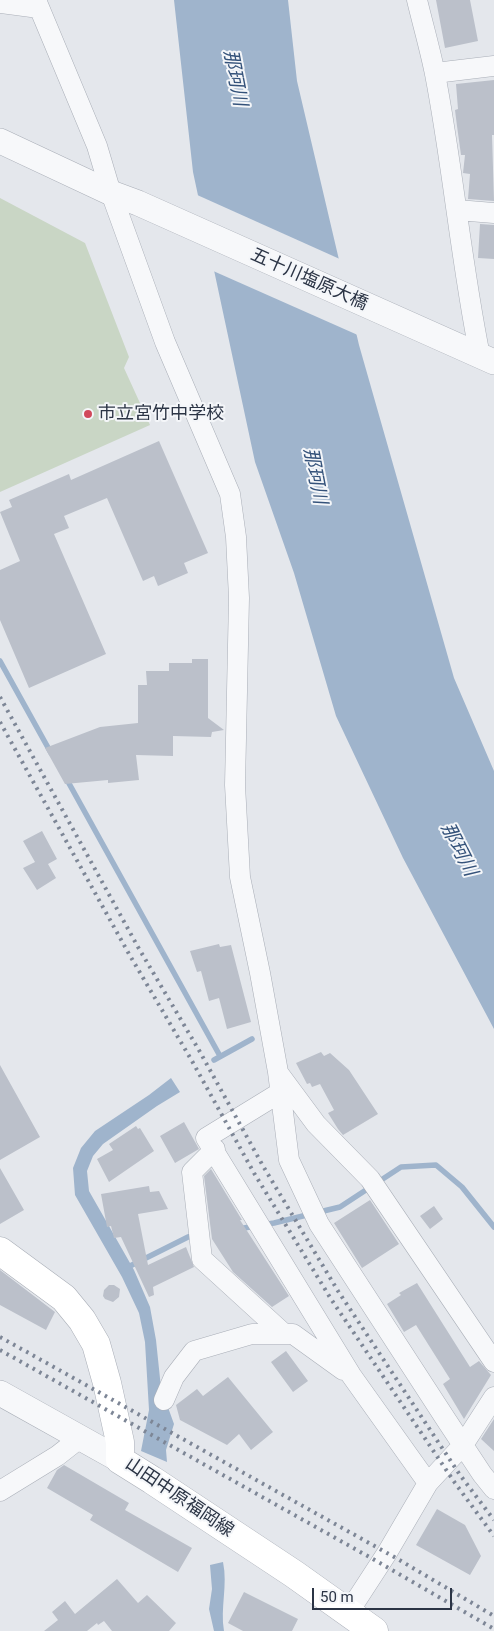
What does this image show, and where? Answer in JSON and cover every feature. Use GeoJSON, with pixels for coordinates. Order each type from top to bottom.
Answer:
{"type":"FeatureCollection","features":[{"type":"Feature","properties":{"kind":"main road","name":"山田中原福岡線"},"geometry":{"type":"LineString","coordinates":[[0,1251],[64,1298],[82,1320],[96,1344],[120,1442],[120,1460],[294,1574],[350,1622],[374,1631]]}},
{"type":"Feature","properties":{"kind":"street"},"geometry":{"type":"LineString","coordinates":[[417,0],[435,73],[474,324],[487,359]]}},
{"type":"Feature","properties":{"kind":"street"},"geometry":{"type":"LineString","coordinates":[[0,3],[37,4],[97,146],[111,193],[165,342],[230,494],[236,537],[239,598],[235,785],[240,877],[278,1072],[290,1160],[319,1224],[482,1474],[494,1489]]}},
{"type":"Feature","properties":{"kind":"street"},"geometry":{"type":"LineString","coordinates":[[435,73],[494,66]]}},
{"type":"Feature","properties":{"kind":"street","name":"五十川塩原大橋"},"geometry":{"type":"LineString","coordinates":[[0,141],[111,193],[138,203],[487,359]]}},
{"type":"Feature","properties":{"kind":"street"},"geometry":{"type":"LineString","coordinates":[[457,210],[494,213]]}},
{"type":"Feature","properties":{"kind":"street"},"geometry":{"type":"LineString","coordinates":[[278,1072],[316,1124],[370,1179],[494,1362]]}},
{"type":"Feature","properties":{"kind":"street"},"geometry":{"type":"LineString","coordinates":[[281,1092],[206,1138],[215,1149],[228,1174],[351,1375],[428,1483]]}},
{"type":"Feature","properties":{"kind":"street"},"geometry":{"type":"LineString","coordinates":[[215,1149],[192,1172],[202,1259],[283,1333]]}},
{"type":"Feature","properties":{"kind":"street"},"geometry":{"type":"LineString","coordinates":[[164,1400],[174,1377],[194,1352],[252,1334],[293,1334],[351,1375]]}},
{"type":"Feature","properties":{"kind":"street"},"geometry":{"type":"LineString","coordinates":[[0,1394],[120,1460]]}},
{"type":"Feature","properties":{"kind":"street"},"geometry":{"type":"LineString","coordinates":[[350,1622],[428,1483],[463,1444],[494,1397]]}},
{"type":"Feature","properties":{"kind":"street"},"geometry":{"type":"LineString","coordinates":[[0,1491],[57,1456],[80,1438]]}},
{"type":"Feature","properties":{"kind":"green space"},"geometry":{"type":"Polygon","coordinates":[[[0,198],[85,243],[129,357],[124,368],[150,425],[0,492],[0,198]]]}},
{"type":"Feature","properties":{"kind":"water","name":"那珂川"},"geometry":{"type":"Polygon","coordinates":[[[174,0],[288,0],[297,81],[359,345],[454,678],[494,771],[494,1029],[403,858],[336,716],[294,573],[255,462],[193,172],[174,0]]]}},
{"type":"Feature","properties":{"kind":"water"},"geometry":{"type":"Polygon","coordinates":[[[171,1078],[180,1092],[103,1144],[93,1156],[87,1171],[89,1191],[134,1270],[150,1307],[156,1340],[161,1388],[174,1424],[166,1450],[167,1462],[141,1451],[149,1410],[145,1342],[139,1313],[122,1277],[75,1195],[73,1168],[81,1148],[95,1131],[171,1078]]]}},
{"type":"Feature","properties":{"kind":"water"},"geometry":{"type":"Polygon","coordinates":[[[223,1562],[225,1579],[224,1631],[214,1631],[209,1609],[212,1589],[210,1565],[223,1562]]]}},
{"type":"Feature","properties":{"kind":"pier"},"geometry":{"type":"Polygon","coordinates":[[[195,194],[342,260],[360,336],[211,270],[195,194]]]}},
{"type":"Feature","properties":{"kind":"building"},"geometry":{"type":"Polygon","coordinates":[[[436,0],[470,0],[478,41],[445,48],[436,0]]]}},
{"type":"Feature","properties":{"kind":"building"},"geometry":{"type":"Polygon","coordinates":[[[494,80],[494,135],[492,135],[494,201],[468,199],[470,174],[463,173],[465,155],[461,155],[457,126],[455,110],[458,109],[456,84],[494,80]]]}},
{"type":"Feature","properties":{"kind":"building"},"geometry":{"type":"Polygon","coordinates":[[[480,224],[494,225],[494,259],[478,258],[480,224]]]}},
{"type":"Feature","properties":{"kind":"building"},"geometry":{"type":"Polygon","coordinates":[[[159,441],[208,553],[184,563],[188,573],[158,586],[154,576],[143,581],[107,498],[64,516],[69,528],[54,534],[106,654],[29,688],[0,620],[0,570],[20,561],[0,512],[12,507],[9,500],[69,474],[71,480],[159,441]]]}},
{"type":"Feature","properties":{"kind":"building"},"geometry":{"type":"Polygon","coordinates":[[[192,659],[208,659],[208,718],[224,730],[212,732],[211,737],[173,736],[173,756],[136,755],[139,780],[108,783],[108,780],[65,784],[45,748],[100,727],[138,723],[138,685],[147,685],[146,671],[169,671],[169,663],[192,663],[192,659]]]}},
{"type":"Feature","properties":{"kind":"building"},"geometry":{"type":"Polygon","coordinates":[[[42,831],[57,859],[48,864],[56,878],[37,890],[23,868],[35,862],[23,841],[42,831]]]}},
{"type":"Feature","properties":{"kind":"building"},"geometry":{"type":"Polygon","coordinates":[[[219,944],[220,947],[231,945],[251,1022],[227,1029],[219,998],[209,1001],[201,971],[197,972],[190,951],[219,944]]]}},
{"type":"Feature","properties":{"kind":"building"},"geometry":{"type":"Polygon","coordinates":[[[321,1052],[324,1056],[330,1053],[349,1070],[378,1114],[343,1135],[328,1113],[334,1110],[320,1084],[312,1087],[310,1083],[307,1084],[296,1063],[321,1052]]]}},
{"type":"Feature","properties":{"kind":"building"},"geometry":{"type":"Polygon","coordinates":[[[0,1065],[40,1137],[0,1160],[0,1065]]]}},
{"type":"Feature","properties":{"kind":"building"},"geometry":{"type":"Polygon","coordinates":[[[184,1122],[199,1149],[175,1163],[160,1136],[184,1122]]]}},
{"type":"Feature","properties":{"kind":"building"},"geometry":{"type":"Polygon","coordinates":[[[136,1126],[138,1129],[140,1128],[154,1151],[109,1182],[97,1159],[113,1150],[109,1144],[136,1126]]]}},
{"type":"Feature","properties":{"kind":"building"},"geometry":{"type":"Polygon","coordinates":[[[0,1168],[24,1210],[0,1224],[0,1168]]]}},
{"type":"Feature","properties":{"kind":"building"},"geometry":{"type":"Polygon","coordinates":[[[211,1169],[242,1220],[240,1220],[289,1296],[272,1307],[233,1272],[212,1239],[204,1176],[211,1169]]]}},
{"type":"Feature","properties":{"kind":"building"},"geometry":{"type":"Polygon","coordinates":[[[149,1186],[150,1192],[159,1191],[168,1209],[138,1214],[148,1265],[186,1247],[194,1267],[153,1287],[154,1295],[149,1297],[121,1237],[114,1238],[111,1226],[107,1227],[101,1194],[149,1186]]]}},
{"type":"Feature","properties":{"kind":"building"},"geometry":{"type":"Polygon","coordinates":[[[370,1200],[399,1244],[362,1268],[334,1223],[370,1200]]]}},
{"type":"Feature","properties":{"kind":"building"},"geometry":{"type":"Polygon","coordinates":[[[434,1206],[443,1219],[430,1229],[420,1216],[434,1206]]]}},
{"type":"Feature","properties":{"kind":"building"},"geometry":{"type":"Polygon","coordinates":[[[0,1270],[55,1312],[46,1330],[0,1305],[0,1270]]]}},
{"type":"Feature","properties":{"kind":"building"},"geometry":{"type":"Polygon","coordinates":[[[417,1283],[470,1367],[479,1361],[491,1375],[464,1419],[443,1384],[450,1379],[416,1325],[404,1332],[387,1304],[401,1295],[399,1293],[417,1283]]]}},
{"type":"Feature","properties":{"kind":"building"},"geometry":{"type":"Polygon","coordinates":[[[109,1285],[114,1285],[120,1289],[119,1297],[113,1302],[105,1299],[103,1296],[104,1290],[109,1285]]]}},
{"type":"Feature","properties":{"kind":"building"},"geometry":{"type":"Polygon","coordinates":[[[286,1351],[308,1381],[293,1392],[271,1362],[286,1351]]]}},
{"type":"Feature","properties":{"kind":"building"},"geometry":{"type":"Polygon","coordinates":[[[228,1377],[273,1432],[251,1450],[239,1434],[227,1445],[180,1420],[176,1405],[197,1389],[203,1396],[228,1377]]]}},
{"type":"Feature","properties":{"kind":"building"},"geometry":{"type":"Polygon","coordinates":[[[494,1419],[494,1451],[481,1439],[494,1419]]]}},
{"type":"Feature","properties":{"kind":"building"},"geometry":{"type":"Polygon","coordinates":[[[64,1465],[129,1503],[125,1510],[192,1548],[178,1572],[90,1520],[93,1515],[47,1488],[57,1470],[64,1465]]]}},
{"type":"Feature","properties":{"kind":"building"},"geometry":{"type":"Polygon","coordinates":[[[437,1509],[465,1525],[481,1556],[470,1575],[416,1545],[437,1509]]]}},
{"type":"Feature","properties":{"kind":"building"},"geometry":{"type":"Polygon","coordinates":[[[117,1579],[138,1603],[147,1595],[176,1623],[169,1631],[112,1631],[104,1621],[98,1625],[97,1623],[87,1631],[44,1631],[58,1620],[52,1612],[65,1601],[75,1614],[117,1579]]]}},
{"type":"Feature","properties":{"kind":"building"},"geometry":{"type":"Polygon","coordinates":[[[244,1592],[298,1619],[292,1631],[243,1631],[228,1623],[244,1592]]]}},
{"type":"Feature","properties":{"kind":"waterway"},"geometry":{"type":"LineString","coordinates":[[0,661],[51,753]]}},
{"type":"Feature","properties":{"kind":"waterway"},"geometry":{"type":"LineString","coordinates":[[66,778],[220,1056]]}},
{"type":"Feature","properties":{"kind":"waterway"},"geometry":{"type":"LineString","coordinates":[[214,1060],[252,1039]]}},
{"type":"Feature","properties":{"kind":"waterway"},"geometry":{"type":"LineString","coordinates":[[238,1229],[274,1223],[340,1207],[401,1167],[436,1165],[462,1187],[494,1227]]}},
{"type":"Feature","properties":{"kind":"waterway"},"geometry":{"type":"LineString","coordinates":[[126,1268],[188,1237],[197,1235]]}},
{"type":"Feature","properties":{"kind":"railway"},"geometry":{"type":"LineString","coordinates":[[0,697],[138,947],[200,1052],[263,1166],[338,1291],[460,1475],[494,1520]]}},
{"type":"Feature","properties":{"kind":"railway"},"geometry":{"type":"LineString","coordinates":[[0,722],[254,1173],[331,1299],[455,1483],[494,1536]]}},
{"type":"Feature","properties":{"kind":"railway"},"geometry":{"type":"LineString","coordinates":[[0,1337],[396,1558],[494,1616]]}},
{"type":"Feature","properties":{"kind":"railway"},"geometry":{"type":"LineString","coordinates":[[0,1350],[494,1629]]}},
{"type":"Feature","properties":{"kind":"place","name":"市立宮竹中学校"},"geometry":{"type":"Point","coordinates":[88,414]}}]}
